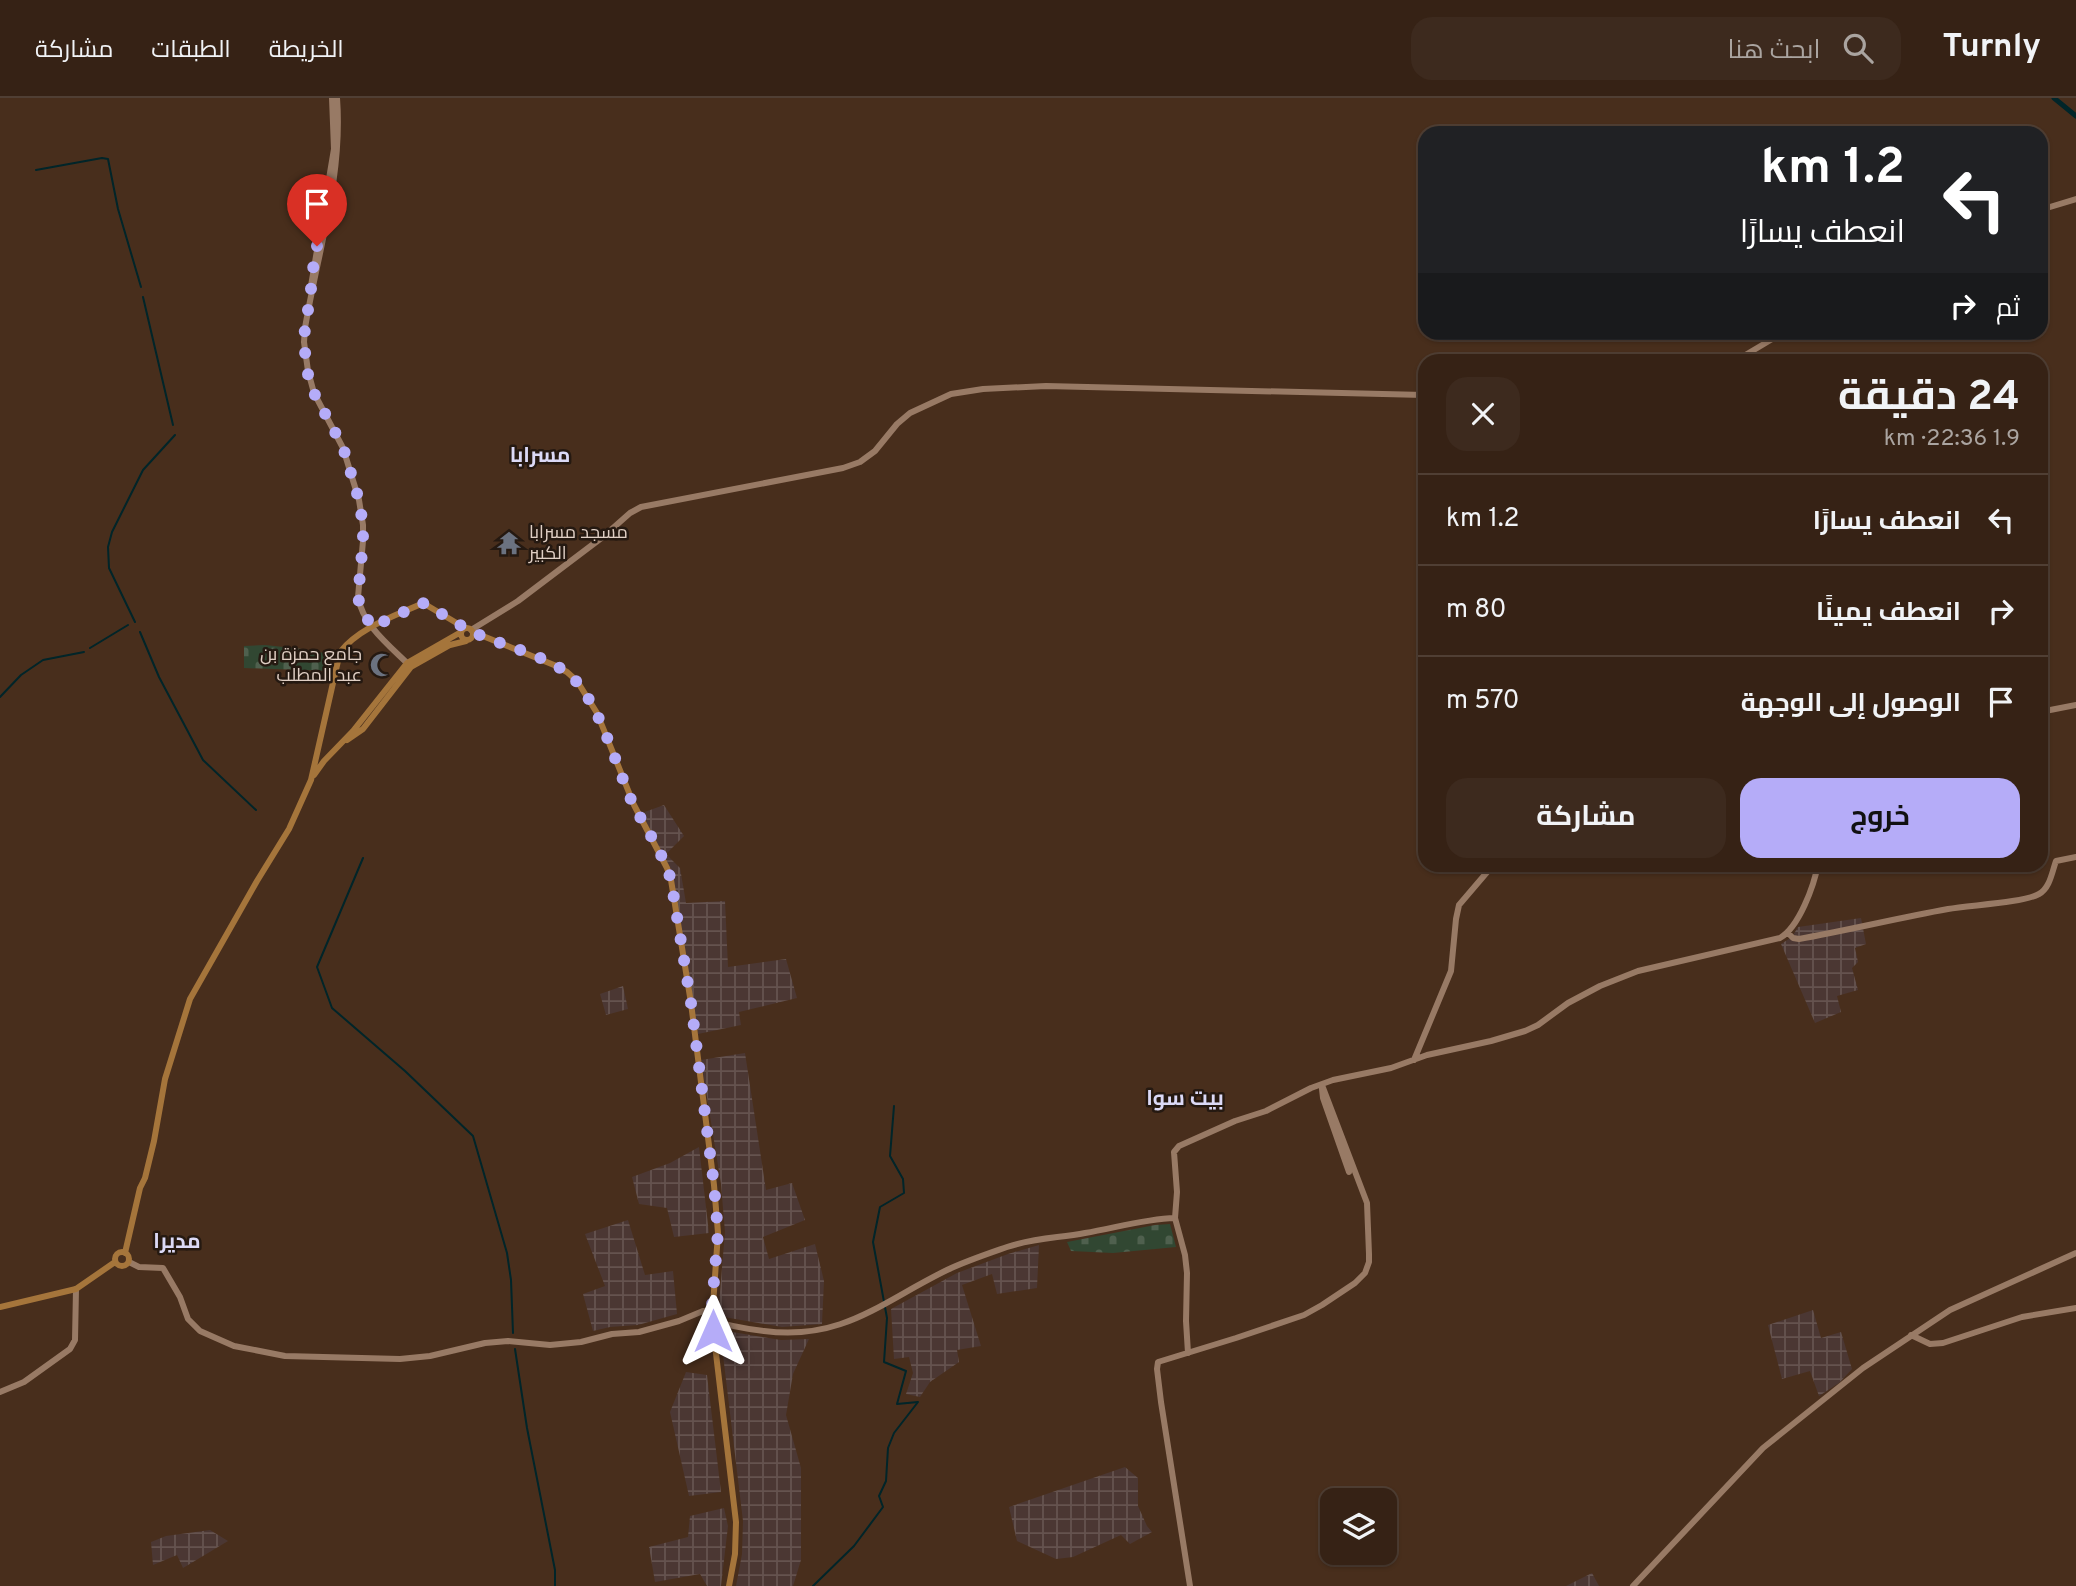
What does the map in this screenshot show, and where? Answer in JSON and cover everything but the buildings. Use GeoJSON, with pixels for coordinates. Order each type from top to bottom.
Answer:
{"type":"FeatureCollection","features":[{"type":"Feature","properties":{"kind":"main road"},"geometry":{"type":"LineString","coordinates":[[311,780],[340,652],[345,645],[372,627],[423,603],[468,630],[567,672],[577,681],[597,713],[634,804],[671,880],[691,1003],[718,1233],[712,1320],[736,1522],[735,1554],[729,1586]]}},
{"type":"Feature","properties":{"kind":"main road"},"geometry":{"type":"LineString","coordinates":[[409,665],[450,645],[472,638],[468,630]]}},
{"type":"Feature","properties":{"kind":"main road"},"geometry":{"type":"LineString","coordinates":[[466,640],[461,637],[468,630]]}},
{"type":"Feature","properties":{"kind":"main road"},"geometry":{"type":"LineString","coordinates":[[125,1253],[154,1141],[165,1079],[190,999],[289,829],[311,780],[324,761],[343,743],[409,665],[468,630]]}},
{"type":"Feature","properties":{"kind":"main road"},"geometry":{"type":"LineString","coordinates":[[0,1307],[76,1289],[115,1262],[116,1255],[120,1252],[129,1256],[129,1262],[122,1267],[115,1262]]}},
{"type":"Feature","properties":{"kind":"street"},"geometry":{"type":"LineString","coordinates":[[332,98],[334,149],[311,280],[304,342],[307,371],[314,393],[343,447],[356,489],[363,525],[358,597],[360,606],[372,627],[409,665]]}},
{"type":"Feature","properties":{"kind":"street"},"geometry":{"type":"LineString","coordinates":[[311,292],[316,279],[336,169],[339,123],[337,98]]}},
{"type":"Feature","properties":{"kind":"street"},"geometry":{"type":"LineString","coordinates":[[2048,208],[2076,199]]}},
{"type":"Feature","properties":{"kind":"street"},"geometry":{"type":"LineString","coordinates":[[1747,354],[1771,340]]}},
{"type":"Feature","properties":{"kind":"street"},"geometry":{"type":"LineString","coordinates":[[468,630],[518,601],[641,507],[852,465],[875,451],[897,424],[910,413],[951,394],[983,389],[1046,386],[1418,395]]}},
{"type":"Feature","properties":{"kind":"street"},"geometry":{"type":"LineString","coordinates":[[2048,710],[2076,705]]}},
{"type":"Feature","properties":{"kind":"street"},"geometry":{"type":"LineString","coordinates":[[1788,933],[1799,939],[1947,909],[2023,899],[2040,893],[2049,883],[2056,861],[2076,857]]}},
{"type":"Feature","properties":{"kind":"street"},"geometry":{"type":"LineString","coordinates":[[1414,1060],[1451,971],[1459,905],[1487,872]]}},
{"type":"Feature","properties":{"kind":"street"},"geometry":{"type":"LineString","coordinates":[[1188,1353],[1186,1264],[1175,1217],[1175,1149],[1188,1140],[1266,1111],[1311,1088],[1525,1031],[1600,986],[1638,971],[1780,938],[1788,933],[1805,904],[1815,872]]}},
{"type":"Feature","properties":{"kind":"street"},"geometry":{"type":"LineString","coordinates":[[1190,1586],[1156,1365],[1160,1360],[1304,1315],[1361,1277],[1367,1268],[1368,1209],[1360,1188],[1350,1173],[1323,1098],[1322,1085]]}},
{"type":"Feature","properties":{"kind":"street"},"geometry":{"type":"LineString","coordinates":[[712,1320],[781,1333],[818,1331],[866,1314],[946,1271],[1006,1247],[1038,1238],[1081,1234],[1175,1217]]}},
{"type":"Feature","properties":{"kind":"street"},"geometry":{"type":"LineString","coordinates":[[1633,1586],[1763,1448],[1863,1368],[1950,1310],[2076,1254]]}},
{"type":"Feature","properties":{"kind":"street"},"geometry":{"type":"LineString","coordinates":[[129,1262],[139,1267],[163,1268],[180,1297],[188,1319],[200,1331],[234,1346],[285,1356],[400,1359],[430,1356],[485,1343],[508,1341],[550,1345],[581,1342],[611,1334],[639,1332],[703,1311],[712,1311]]}},
{"type":"Feature","properties":{"kind":"street"},"geometry":{"type":"LineString","coordinates":[[0,1392],[24,1382],[70,1349],[75,1340],[76,1289]]}},
{"type":"Feature","properties":{"kind":"street"},"geometry":{"type":"LineString","coordinates":[[1912,1335],[1930,1344],[1943,1343],[2022,1317],[2076,1308]]}},
{"type":"Feature","properties":{"kind":"shaded area"},"geometry":{"type":"Polygon","coordinates":[[[664,805],[684,836],[666,854],[680,868],[686,903],[725,901],[728,967],[786,959],[797,998],[739,1012],[741,1025],[698,1034],[672,874],[642,813],[664,805]]]}},
{"type":"Feature","properties":{"kind":"shaded area"},"geometry":{"type":"Polygon","coordinates":[[[1861,918],[1866,944],[1855,948],[1858,962],[1852,968],[1858,990],[1837,996],[1841,1012],[1815,1023],[1781,944],[1792,937],[1798,927],[1861,918]]]}},
{"type":"Feature","properties":{"kind":"shaded area"},"geometry":{"type":"Polygon","coordinates":[[[623,986],[628,1009],[606,1015],[600,994],[623,986]]]}},
{"type":"Feature","properties":{"kind":"shaded area"},"geometry":{"type":"Polygon","coordinates":[[[745,1053],[766,1190],[792,1183],[805,1220],[763,1237],[769,1259],[815,1244],[824,1281],[822,1324],[782,1327],[718,1316],[725,1232],[721,1184],[701,1060],[745,1053]]]}},
{"type":"Feature","properties":{"kind":"shaded area"},"geometry":{"type":"Polygon","coordinates":[[[699,1147],[709,1233],[674,1237],[667,1208],[639,1204],[632,1177],[670,1163],[699,1147]]]}},
{"type":"Feature","properties":{"kind":"shaded area"},"geometry":{"type":"Polygon","coordinates":[[[628,1220],[645,1275],[673,1271],[677,1314],[638,1325],[593,1331],[583,1294],[605,1286],[585,1234],[628,1220]]]}},
{"type":"Feature","properties":{"kind":"shaded area"},"geometry":{"type":"Polygon","coordinates":[[[1039,1245],[1037,1288],[997,1294],[992,1274],[962,1285],[981,1346],[957,1350],[959,1362],[930,1382],[920,1397],[906,1394],[913,1373],[909,1357],[894,1359],[891,1309],[957,1273],[1039,1245]]]}},
{"type":"Feature","properties":{"kind":"shaded area"},"geometry":{"type":"Polygon","coordinates":[[[1813,1310],[1821,1338],[1841,1332],[1852,1369],[1839,1383],[1819,1396],[1810,1371],[1782,1379],[1768,1325],[1813,1310]]]}},
{"type":"Feature","properties":{"kind":"shaded area"},"geometry":{"type":"Polygon","coordinates":[[[720,1330],[781,1340],[809,1339],[793,1374],[786,1415],[801,1468],[801,1560],[793,1586],[736,1586],[742,1554],[743,1521],[720,1330]]]}},
{"type":"Feature","properties":{"kind":"shaded area"},"geometry":{"type":"Polygon","coordinates":[[[686,1372],[707,1375],[721,1492],[689,1496],[670,1412],[686,1372]]]}},
{"type":"Feature","properties":{"kind":"shaded area"},"geometry":{"type":"Polygon","coordinates":[[[1125,1467],[1138,1478],[1138,1506],[1152,1532],[1130,1544],[1121,1535],[1073,1557],[1056,1559],[1017,1541],[1009,1507],[1125,1467]]]}},
{"type":"Feature","properties":{"kind":"shaded area"},"geometry":{"type":"Polygon","coordinates":[[[724,1508],[728,1526],[721,1586],[707,1586],[700,1574],[655,1582],[649,1547],[688,1537],[690,1516],[724,1508]]]}},
{"type":"Feature","properties":{"kind":"shaded area"},"geometry":{"type":"Polygon","coordinates":[[[210,1530],[228,1541],[183,1568],[177,1555],[153,1565],[151,1542],[166,1536],[210,1530]]]}},
{"type":"Feature","properties":{"kind":"shaded area"},"geometry":{"type":"Polygon","coordinates":[[[1592,1573],[1599,1586],[1566,1586],[1592,1573]]]}},
{"type":"Feature","properties":{"kind":"green space"},"geometry":{"type":"Polygon","coordinates":[[[265,645],[330,654],[329,671],[244,668],[244,646],[265,645]]]}},
{"type":"Feature","properties":{"kind":"green space"},"geometry":{"type":"Polygon","coordinates":[[[1170,1224],[1176,1247],[1113,1253],[1071,1251],[1067,1242],[1155,1225],[1170,1224]]]}},
{"type":"Feature","properties":{"kind":"waterway"},"geometry":{"type":"LineString","coordinates":[[2054,98],[2076,116]]}},
{"type":"Feature","properties":{"kind":"waterway"},"geometry":{"type":"LineString","coordinates":[[36,170],[108,159],[118,209],[141,287]]}},
{"type":"Feature","properties":{"kind":"waterway"},"geometry":{"type":"LineString","coordinates":[[143,297],[173,425]]}},
{"type":"Feature","properties":{"kind":"waterway"},"geometry":{"type":"LineString","coordinates":[[135,622],[109,568],[108,547],[112,532],[143,470],[175,435]]}},
{"type":"Feature","properties":{"kind":"waterway"},"geometry":{"type":"LineString","coordinates":[[90,648],[128,625]]}},
{"type":"Feature","properties":{"kind":"waterway"},"geometry":{"type":"LineString","coordinates":[[140,632],[159,677],[203,760],[256,810]]}},
{"type":"Feature","properties":{"kind":"waterway"},"geometry":{"type":"LineString","coordinates":[[0,697],[21,675],[43,660],[84,652]]}},
{"type":"Feature","properties":{"kind":"waterway"},"geometry":{"type":"LineString","coordinates":[[363,858],[317,967],[332,1008],[405,1071],[473,1136],[507,1253],[513,1333]]}},
{"type":"Feature","properties":{"kind":"waterway"},"geometry":{"type":"LineString","coordinates":[[813,1586],[854,1546],[883,1507],[879,1496],[886,1481],[888,1448],[894,1433],[918,1402],[897,1404],[906,1371],[884,1362],[887,1318],[873,1242],[880,1207],[904,1193],[903,1179],[890,1156],[894,1106]]}},
{"type":"Feature","properties":{"kind":"waterway"},"geometry":{"type":"LineString","coordinates":[[515,1349],[527,1428],[555,1570],[555,1586]]}},
{"type":"Feature","properties":{"kind":"place","name":"مسجد مسرابا الكبير"},"geometry":{"type":"Point","coordinates":[509,543]}},
{"type":"Feature","properties":{"kind":"place","name":"جامع حمزة بن عبد المطلب"},"geometry":{"type":"Point","coordinates":[382,665]}},
{"type":"Feature","properties":{"kind":"district","name":"مسرابا"},"geometry":{"type":"Point","coordinates":[540,456]}},
{"type":"Feature","properties":{"kind":"district","name":"بيت سوا"},"geometry":{"type":"Point","coordinates":[1185,1099]}},
{"type":"Feature","properties":{"kind":"district","name":"مديرا"},"geometry":{"type":"Point","coordinates":[177,1242]}},
{"type":"Feature","properties":{"kind":"route"},"geometry":{"type":"LineString","coordinates":[[317,246],[305,328],[307,371],[314,393],[343,447],[359,500],[363,525],[358,597],[360,606],[372,627],[423,603],[473,632],[495,639],[567,672],[591,701],[634,804],[667,868],[691,1003],[714,1185],[718,1233],[712,1305],[713,1331]]}}]}
